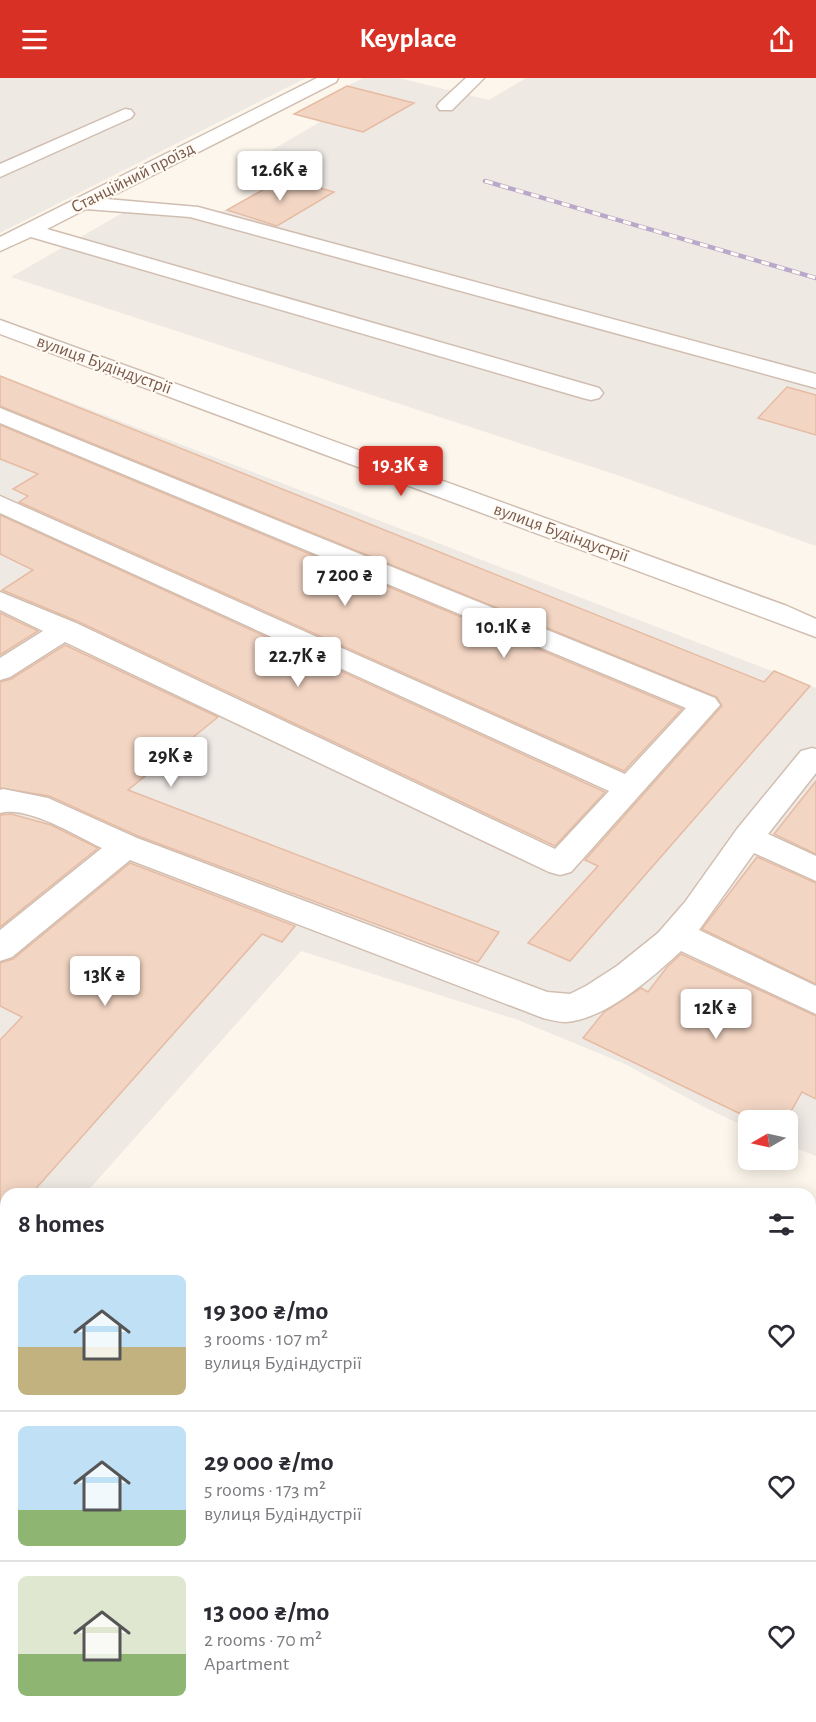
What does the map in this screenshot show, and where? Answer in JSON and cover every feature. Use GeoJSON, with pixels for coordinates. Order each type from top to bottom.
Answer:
{"type":"FeatureCollection","features":[{"type":"Feature","properties":{"kind":"street","name":"Станційний проїзд"},"geometry":{"type":"LineString","coordinates":[[0,245],[330,78]]}},
{"type":"Feature","properties":{"kind":"street"},"geometry":{"type":"LineString","coordinates":[[446,106],[476,78]]}},
{"type":"Feature","properties":{"kind":"street"},"geometry":{"type":"LineString","coordinates":[[0,171],[125,114]]}},
{"type":"Feature","properties":{"kind":"street"},"geometry":{"type":"LineString","coordinates":[[82,203],[192,211],[816,381]]}},
{"type":"Feature","properties":{"kind":"street"},"geometry":{"type":"LineString","coordinates":[[28,230],[591,393]]}},
{"type":"Feature","properties":{"kind":"street","name":"вулиця Будіндустрії"},"geometry":{"type":"LineString","coordinates":[[0,327],[766,608],[816,629]]}},
{"type":"Feature","properties":{"kind":"street"},"geometry":{"type":"LineString","coordinates":[[0,415],[705,705],[560,864],[66,629],[0,600]]}},
{"type":"Feature","properties":{"kind":"street"},"geometry":{"type":"LineString","coordinates":[[0,504],[628,787]]}},
{"type":"Feature","properties":{"kind":"street"},"geometry":{"type":"LineString","coordinates":[[0,671],[66,629]]}},
{"type":"Feature","properties":{"kind":"street"},"geometry":{"type":"LineString","coordinates":[[0,802],[3,800],[37,806],[126,846],[543,1005],[559,1009],[588,1002],[636,969],[677,934],[748,837],[815,756]]}},
{"type":"Feature","properties":{"kind":"street"},"geometry":{"type":"LineString","coordinates":[[748,837],[816,870]]}},
{"type":"Feature","properties":{"kind":"street"},"geometry":{"type":"LineString","coordinates":[[0,948],[126,846]]}},
{"type":"Feature","properties":{"kind":"street"},"geometry":{"type":"LineString","coordinates":[[677,934],[816,1001]]}},
{"type":"Feature","properties":{"kind":"shaded area"},"geometry":{"type":"Polygon","coordinates":[[[0,78],[306,78],[0,233],[0,78]]]}},
{"type":"Feature","properties":{"kind":"shaded area"},"geometry":{"type":"Polygon","coordinates":[[[363,78],[399,78],[489,100],[526,78],[816,78],[816,546],[617,475],[11,277],[124,212],[183,218],[227,210],[283,178],[243,167],[320,122],[294,114],[363,78]]]}},
{"type":"Feature","properties":{"kind":"shaded area"},"geometry":{"type":"Polygon","coordinates":[[[0,375],[816,688],[816,1156],[798,1149],[798,1110],[738,1110],[738,1123],[625,1064],[518,1020],[301,951],[90,1188],[0,1188],[0,375]]]}},
{"type":"Feature","properties":{"kind":"building"},"geometry":{"type":"Polygon","coordinates":[[[347,86],[414,103],[363,132],[294,114],[347,86]]]}},
{"type":"Feature","properties":{"kind":"building"},"geometry":{"type":"Polygon","coordinates":[[[284,178],[334,192],[277,226],[227,210],[284,178]]]}},
{"type":"Feature","properties":{"kind":"building"},"geometry":{"type":"Polygon","coordinates":[[[0,376],[764,682],[774,671],[810,686],[570,961],[528,943],[598,866],[585,860],[722,706],[717,697],[0,406],[0,376]]]}},
{"type":"Feature","properties":{"kind":"building"},"geometry":{"type":"Polygon","coordinates":[[[787,387],[816,395],[816,435],[758,418],[787,387]]]}},
{"type":"Feature","properties":{"kind":"building"},"geometry":{"type":"Polygon","coordinates":[[[0,425],[682,709],[624,771],[19,502],[28,496],[13,489],[38,474],[0,459],[0,425]]]}},
{"type":"Feature","properties":{"kind":"building"},"geometry":{"type":"Polygon","coordinates":[[[0,515],[605,792],[555,846],[77,621],[2,590],[33,570],[0,554],[0,515]]]}},
{"type":"Feature","properties":{"kind":"building"},"geometry":{"type":"Polygon","coordinates":[[[0,613],[38,631],[0,655],[0,613]]]}},
{"type":"Feature","properties":{"kind":"building"},"geometry":{"type":"Polygon","coordinates":[[[65,645],[218,717],[128,790],[499,932],[478,962],[138,836],[49,796],[0,788],[0,682],[11,679],[65,645]]]}},
{"type":"Feature","properties":{"kind":"building"},"geometry":{"type":"Polygon","coordinates":[[[816,781],[816,854],[774,834],[816,781]]]}},
{"type":"Feature","properties":{"kind":"building"},"geometry":{"type":"Polygon","coordinates":[[[11,814],[51,825],[98,848],[0,927],[0,815],[11,814]]]}},
{"type":"Feature","properties":{"kind":"building"},"geometry":{"type":"Polygon","coordinates":[[[757,857],[816,883],[816,984],[702,929],[757,857]]]}},
{"type":"Feature","properties":{"kind":"building"},"geometry":{"type":"Polygon","coordinates":[[[130,863],[295,926],[282,942],[262,934],[36,1188],[0,1188],[0,1040],[22,1017],[0,1006],[0,963],[13,959],[130,863]]]}},
{"type":"Feature","properties":{"kind":"building"},"geometry":{"type":"Polygon","coordinates":[[[681,954],[816,1016],[816,1099],[802,1092],[792,1110],[738,1110],[738,1113],[583,1038],[604,1012],[641,988],[648,992],[667,967],[681,954]]]}},
{"type":"Feature","properties":{"kind":"railway"},"geometry":{"type":"LineString","coordinates":[[485,181],[816,278]]}}]}
